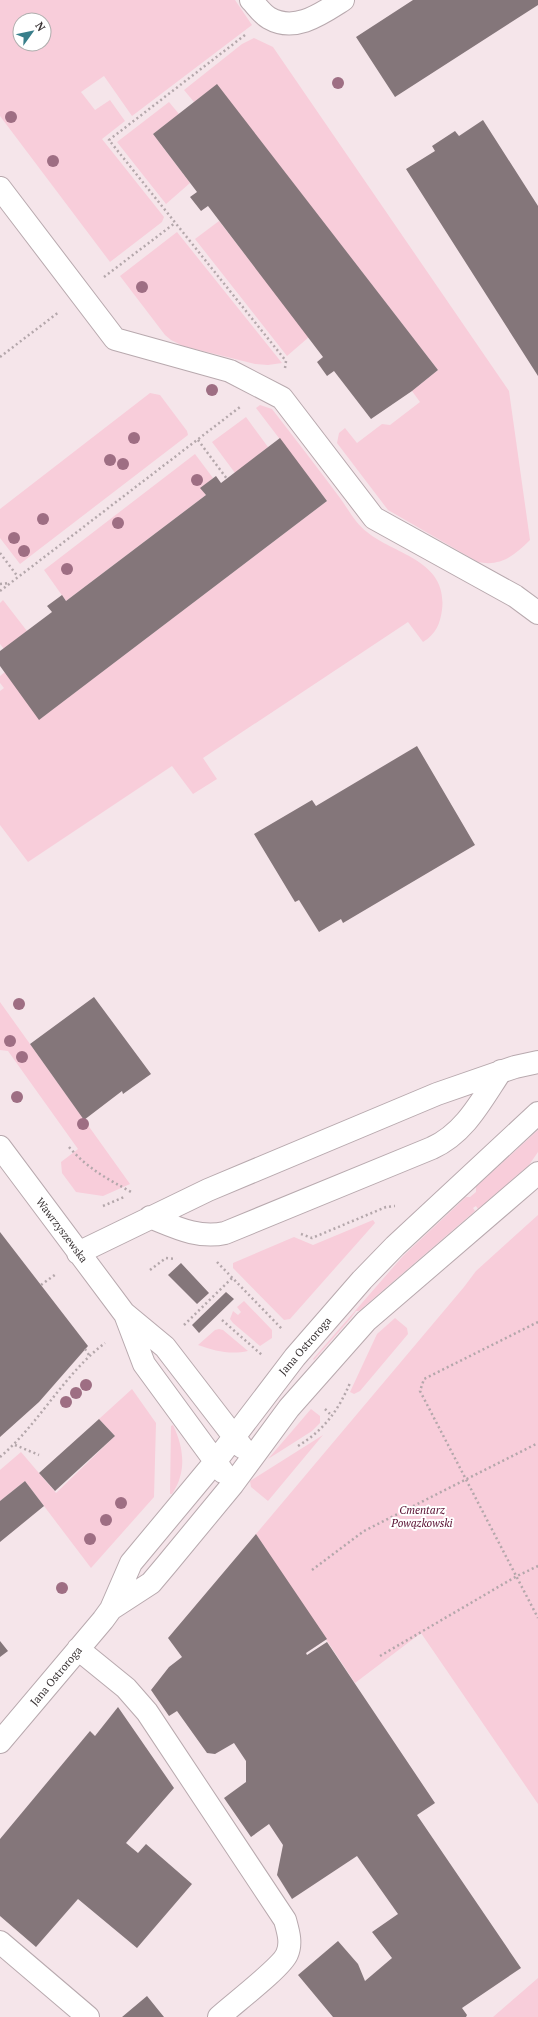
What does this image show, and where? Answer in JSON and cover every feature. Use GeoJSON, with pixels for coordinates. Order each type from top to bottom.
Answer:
{"type":"FeatureCollection","features":[{"type":"Feature","properties":{"kind":"street"},"geometry":{"type":"LineString","coordinates":[[251,0],[268,18],[288,24],[306,21],[343,0]]}},
{"type":"Feature","properties":{"kind":"street"},"geometry":{"type":"LineString","coordinates":[[0,188],[115,339],[230,371],[282,398],[374,518],[515,596],[538,613]]}},
{"type":"Feature","properties":{"kind":"street"},"geometry":{"type":"LineString","coordinates":[[78,1253],[208,1190],[438,1094],[501,1071],[538,1062]]}},
{"type":"Feature","properties":{"kind":"street"},"geometry":{"type":"LineString","coordinates":[[150,1218],[190,1233],[208,1235],[225,1233],[432,1148],[449,1138],[468,1122],[501,1071]]}},
{"type":"Feature","properties":{"kind":"street","name":"Jana Ostroroga"},"geometry":{"type":"LineString","coordinates":[[0,1742],[111,1609],[131,1563],[215,1462],[282,1372],[362,1280],[395,1246],[538,1114]]}},
{"type":"Feature","properties":{"kind":"street","name":"Wawrzyszewska"},"geometry":{"type":"LineString","coordinates":[[0,1147],[124,1313],[165,1347],[252,1459]]}},
{"type":"Feature","properties":{"kind":"street","name":"Jana Ostroroga"},"geometry":{"type":"LineString","coordinates":[[111,1609],[151,1583],[233,1484],[289,1408],[366,1321],[538,1173]]}},
{"type":"Feature","properties":{"kind":"street","name":"Wawrzyszewska"},"geometry":{"type":"LineString","coordinates":[[124,1313],[144,1364],[215,1462],[233,1484]]}},
{"type":"Feature","properties":{"kind":"street"},"geometry":{"type":"LineString","coordinates":[[78,1649],[126,1688],[147,1712],[286,1920],[290,1938],[287,1954],[276,1968],[219,2017]]}},
{"type":"Feature","properties":{"kind":"street"},"geometry":{"type":"LineString","coordinates":[[0,1942],[88,2017]]}},
{"type":"Feature","properties":{"kind":"path"},"geometry":{"type":"LineString","coordinates":[[268,18],[109,140],[286,361],[282,398]]}},
{"type":"Feature","properties":{"kind":"path"},"geometry":{"type":"LineString","coordinates":[[0,591],[244,404],[258,385]]}},
{"type":"Feature","properties":{"kind":"path"},"geometry":{"type":"LineString","coordinates":[[198,440],[227,478]]}},
{"type":"Feature","properties":{"kind":"path"},"geometry":{"type":"LineString","coordinates":[[0,553],[18,577]]}},
{"type":"Feature","properties":{"kind":"path"},"geometry":{"type":"LineString","coordinates":[[0,584],[9,583]]}},
{"type":"Feature","properties":{"kind":"path"},"geometry":{"type":"LineString","coordinates":[[70,1147],[82,1162],[98,1174],[133,1193]]}},
{"type":"Feature","properties":{"kind":"path"},"geometry":{"type":"LineString","coordinates":[[214,1259],[285,1332]]}},
{"type":"Feature","properties":{"kind":"path"},"geometry":{"type":"LineString","coordinates":[[41,1285],[56,1274]]}},
{"type":"Feature","properties":{"kind":"path"},"geometry":{"type":"LineString","coordinates":[[179,1329],[232,1278]]}},
{"type":"Feature","properties":{"kind":"path"},"geometry":{"type":"LineString","coordinates":[[222,1320],[267,1359]]}},
{"type":"Feature","properties":{"kind":"path"},"geometry":{"type":"LineString","coordinates":[[538,1322],[424,1379],[420,1392],[538,1618]]}},
{"type":"Feature","properties":{"kind":"path"},"geometry":{"type":"LineString","coordinates":[[0,1457],[15,1445],[89,1355],[106,1343]]}},
{"type":"Feature","properties":{"kind":"path"},"geometry":{"type":"LineString","coordinates":[[85,1349],[89,1355]]}},
{"type":"Feature","properties":{"kind":"path"},"geometry":{"type":"LineString","coordinates":[[312,1570],[364,1531],[538,1443]]}},
{"type":"Feature","properties":{"kind":"path"},"geometry":{"type":"LineString","coordinates":[[15,1445],[40,1454]]}},
{"type":"Feature","properties":{"kind":"path"},"geometry":{"type":"LineString","coordinates":[[380,1656],[517,1576],[538,1566]]}},
{"type":"Feature","properties":{"kind":"green space"},"geometry":{"type":"Polygon","coordinates":[[[0,0],[235,0],[252,25],[132,116],[104,76],[81,92],[95,110],[110,100],[125,121],[102,139],[164,217],[162,222],[110,262],[0,116],[0,0]]]}},
{"type":"Feature","properties":{"kind":"green space"},"geometry":{"type":"Polygon","coordinates":[[[254,38],[273,47],[509,391],[530,540],[513,555],[501,561],[494,563],[478,562],[388,510],[337,443],[339,433],[345,428],[357,443],[382,424],[390,425],[420,402],[412,391],[438,370],[217,85],[194,102],[184,90],[242,44],[254,38]]]}},
{"type":"Feature","properties":{"kind":"green space"},"geometry":{"type":"Polygon","coordinates":[[[169,102],[179,114],[153,134],[190,183],[166,204],[117,142],[169,102]]]}},
{"type":"Feature","properties":{"kind":"green space"},"geometry":{"type":"Polygon","coordinates":[[[219,221],[309,337],[287,356],[195,239],[219,221]]]}},
{"type":"Feature","properties":{"kind":"green space"},"geometry":{"type":"Polygon","coordinates":[[[177,232],[282,363],[268,365],[255,364],[183,346],[165,335],[120,276],[177,232]]]}},
{"type":"Feature","properties":{"kind":"green space"},"geometry":{"type":"Polygon","coordinates":[[[150,393],[160,395],[187,431],[188,435],[20,564],[0,538],[0,509],[150,393]]]}},
{"type":"Feature","properties":{"kind":"green space"},"geometry":{"type":"Polygon","coordinates":[[[260,405],[272,409],[363,529],[379,540],[417,561],[428,569],[437,580],[442,593],[442,610],[437,628],[431,636],[423,642],[408,622],[203,758],[217,779],[193,794],[172,766],[28,862],[0,825],[0,691],[4,688],[0,683],[0,676],[5,672],[40,719],[327,501],[256,408],[260,405]]]}},
{"type":"Feature","properties":{"kind":"green space"},"geometry":{"type":"Polygon","coordinates":[[[246,417],[268,447],[235,473],[212,442],[246,417]]]}},
{"type":"Feature","properties":{"kind":"green space"},"geometry":{"type":"Polygon","coordinates":[[[195,454],[213,478],[201,488],[206,495],[66,601],[44,570],[195,454]]]}},
{"type":"Feature","properties":{"kind":"green space"},"geometry":{"type":"Polygon","coordinates":[[[3,600],[27,631],[4,649],[0,644],[0,603],[3,600]]]}},
{"type":"Feature","properties":{"kind":"green space"},"geometry":{"type":"Polygon","coordinates":[[[0,1002],[130,1184],[103,1196],[76,1192],[62,1173],[61,1162],[78,1149],[8,1051],[0,1050],[0,1002]]]}},
{"type":"Feature","properties":{"kind":"green space"},"geometry":{"type":"Polygon","coordinates":[[[538,1130],[538,1152],[529,1165],[478,1209],[476,1206],[473,1208],[475,1211],[359,1311],[356,1311],[314,1360],[313,1359],[403,1256],[466,1197],[470,1197],[476,1192],[476,1187],[538,1130]]]}},
{"type":"Feature","properties":{"kind":"green space","name":"Cmentarz Powązkowski"},"geometry":{"type":"Polygon","coordinates":[[[538,1215],[538,1804],[421,1633],[355,1683],[256,1534],[476,1271],[538,1215]]]}},
{"type":"Feature","properties":{"kind":"green space"},"geometry":{"type":"Polygon","coordinates":[[[373,1220],[375,1223],[290,1319],[284,1320],[233,1268],[233,1263],[294,1237],[313,1245],[373,1220]]]}},
{"type":"Feature","properties":{"kind":"green space"},"geometry":{"type":"Polygon","coordinates":[[[244,1301],[272,1330],[272,1338],[260,1346],[230,1319],[233,1311],[238,1315],[241,1312],[237,1307],[244,1301]]]}},
{"type":"Feature","properties":{"kind":"green space"},"geometry":{"type":"Polygon","coordinates":[[[395,1318],[407,1328],[408,1334],[360,1391],[354,1394],[350,1392],[377,1334],[395,1318]]]}},
{"type":"Feature","properties":{"kind":"green space"},"geometry":{"type":"Polygon","coordinates":[[[215,1330],[223,1330],[248,1351],[235,1353],[223,1352],[198,1345],[215,1330]]]}},
{"type":"Feature","properties":{"kind":"green space"},"geometry":{"type":"Polygon","coordinates":[[[132,1389],[156,1423],[154,1497],[91,1568],[25,1481],[0,1501],[0,1470],[21,1452],[56,1493],[115,1436],[99,1419],[132,1389]]]}},
{"type":"Feature","properties":{"kind":"green space"},"geometry":{"type":"Polygon","coordinates":[[[311,1409],[320,1416],[320,1423],[312,1431],[268,1459],[311,1409]]]}},
{"type":"Feature","properties":{"kind":"green space"},"geometry":{"type":"Polygon","coordinates":[[[173,1425],[180,1442],[182,1469],[177,1486],[172,1494],[170,1494],[171,1426],[173,1425]]]}},
{"type":"Feature","properties":{"kind":"green space"},"geometry":{"type":"Polygon","coordinates":[[[323,1435],[268,1501],[251,1487],[250,1481],[323,1435]]]}},
{"type":"Feature","properties":{"kind":"green space"},"geometry":{"type":"Polygon","coordinates":[[[538,1978],[538,2017],[493,2017],[538,1978]]]}},
{"type":"Feature","properties":{"kind":"building"},"geometry":{"type":"Polygon","coordinates":[[[413,0],[538,0],[538,5],[395,97],[356,37],[413,0]]]}},
{"type":"Feature","properties":{"kind":"building"},"geometry":{"type":"Polygon","coordinates":[[[217,84],[438,370],[412,391],[371,419],[334,371],[327,376],[317,362],[323,357],[208,206],[201,211],[190,197],[197,192],[153,134],[217,84]]]}},
{"type":"Feature","properties":{"kind":"building"},"geometry":{"type":"Polygon","coordinates":[[[483,120],[538,206],[538,376],[406,169],[435,151],[432,146],[455,131],[459,136],[483,120]]]}},
{"type":"Feature","properties":{"kind":"building"},"geometry":{"type":"Polygon","coordinates":[[[280,438],[327,501],[39,720],[0,666],[0,651],[52,612],[47,606],[62,595],[66,601],[206,495],[200,488],[216,476],[221,483],[280,438]]]}},
{"type":"Feature","properties":{"kind":"building"},"geometry":{"type":"Polygon","coordinates":[[[417,746],[475,845],[343,923],[341,919],[319,932],[299,900],[295,902],[254,834],[312,800],[316,806],[417,746]]]}},
{"type":"Feature","properties":{"kind":"building"},"geometry":{"type":"Polygon","coordinates":[[[94,997],[151,1074],[123,1094],[122,1091],[84,1120],[30,1044],[94,997]]]}},
{"type":"Feature","properties":{"kind":"building"},"geometry":{"type":"Polygon","coordinates":[[[0,1232],[88,1346],[39,1402],[0,1437],[0,1232]]]}},
{"type":"Feature","properties":{"kind":"building"},"geometry":{"type":"Polygon","coordinates":[[[181,1263],[209,1293],[197,1304],[168,1275],[181,1263]]]}},
{"type":"Feature","properties":{"kind":"building"},"geometry":{"type":"Polygon","coordinates":[[[226,1292],[234,1299],[199,1333],[192,1325],[226,1292]]]}},
{"type":"Feature","properties":{"kind":"building"},"geometry":{"type":"Polygon","coordinates":[[[99,1419],[115,1436],[55,1491],[39,1473],[99,1419]]]}},
{"type":"Feature","properties":{"kind":"building"},"geometry":{"type":"Polygon","coordinates":[[[25,1481],[44,1506],[0,1542],[0,1501],[25,1481]]]}},
{"type":"Feature","properties":{"kind":"building"},"geometry":{"type":"Polygon","coordinates":[[[256,1534],[327,1639],[306,1653],[307,1655],[327,1642],[435,1803],[417,1815],[521,1968],[462,2008],[467,2015],[466,2017],[333,2017],[298,1975],[338,1941],[358,1964],[365,1981],[392,1958],[372,1932],[398,1914],[357,1856],[292,1899],[277,1875],[283,1845],[269,1824],[251,1837],[224,1798],[246,1782],[246,1761],[234,1743],[215,1754],[207,1753],[177,1711],[169,1716],[151,1690],[169,1667],[182,1657],[168,1638],[256,1534]]]}},
{"type":"Feature","properties":{"kind":"building"},"geometry":{"type":"Polygon","coordinates":[[[0,1641],[8,1651],[0,1657],[0,1641]]]}},
{"type":"Feature","properties":{"kind":"building"},"geometry":{"type":"Polygon","coordinates":[[[118,1707],[174,1788],[126,1843],[138,1853],[146,1844],[192,1884],[137,1948],[78,1899],[36,1947],[0,1916],[0,1839],[90,1731],[95,1736],[118,1707]]]}},
{"type":"Feature","properties":{"kind":"building"},"geometry":{"type":"Polygon","coordinates":[[[147,1996],[164,2017],[122,2017],[147,1996]]]}}]}
